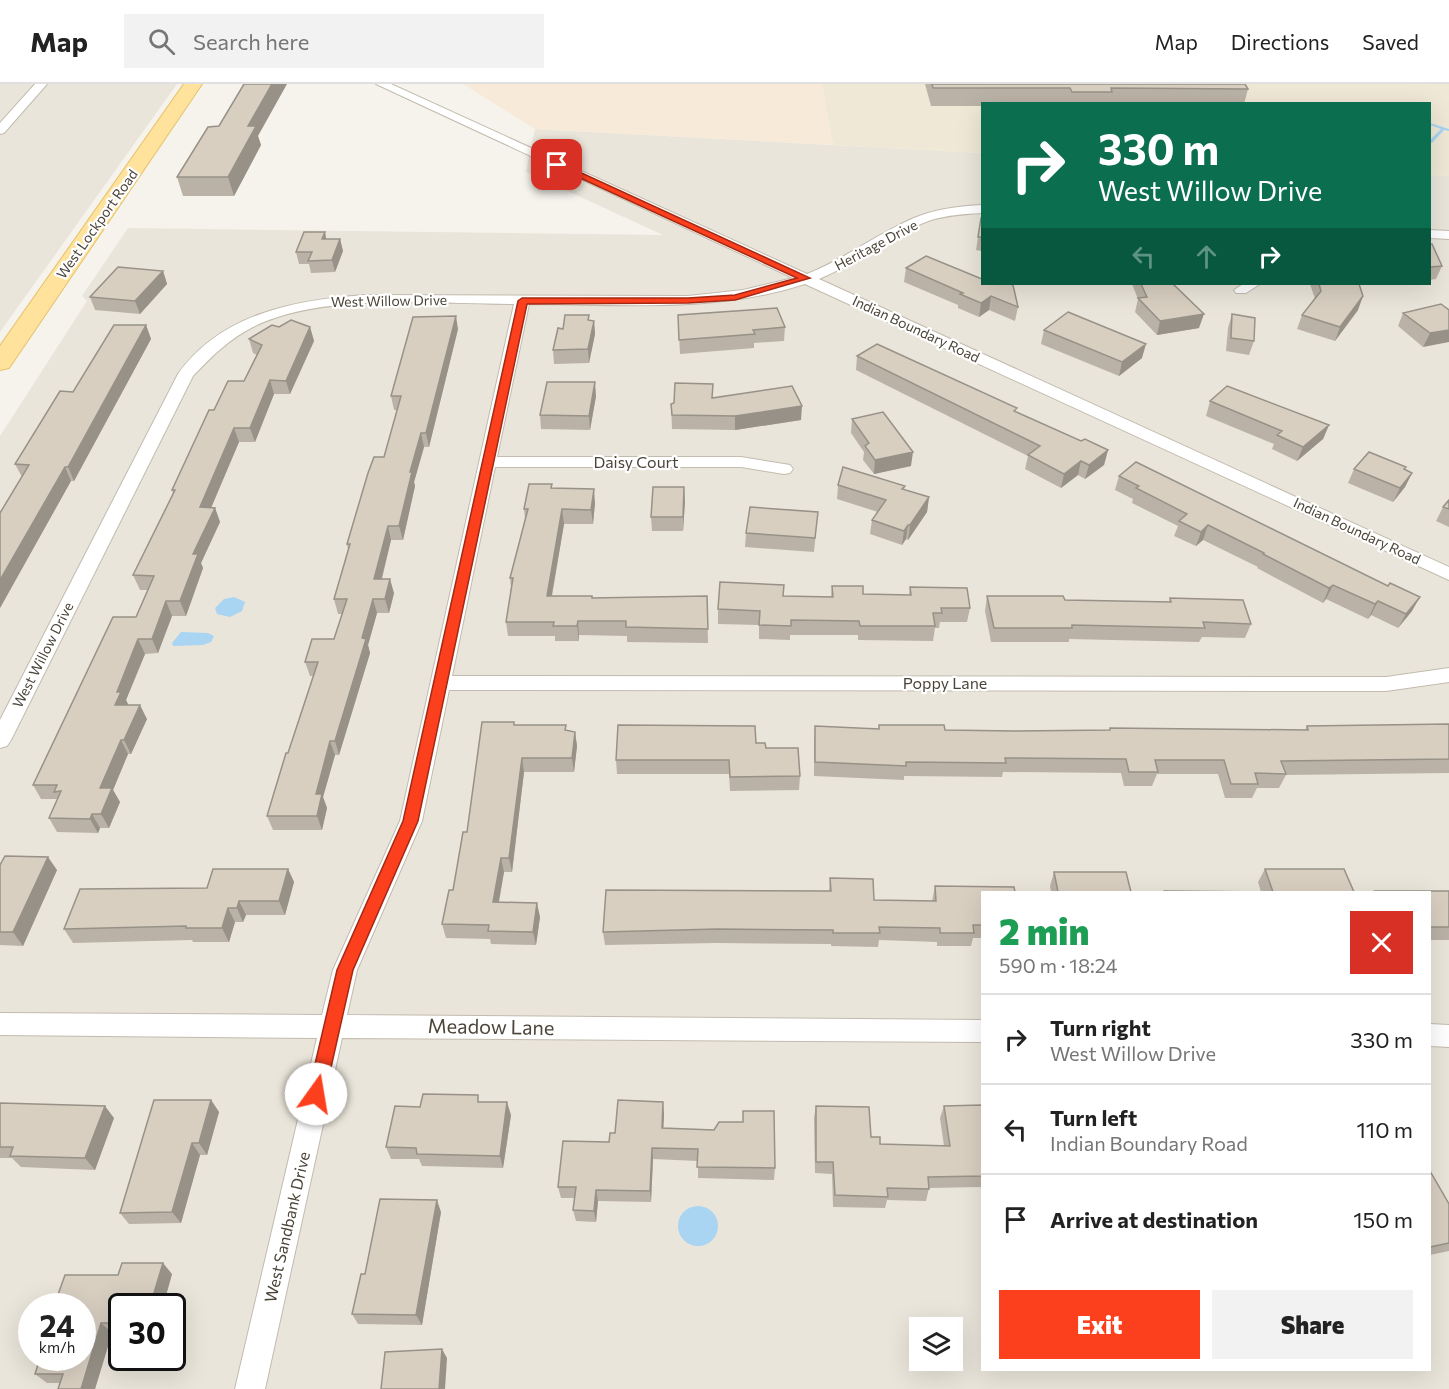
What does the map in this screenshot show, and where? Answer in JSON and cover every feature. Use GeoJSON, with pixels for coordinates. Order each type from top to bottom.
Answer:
{"type":"FeatureCollection","features":[{"type":"Feature","properties":{"kind":"main road","name":"West Lockport Road"},"geometry":{"type":"LineString","coordinates":[[0,363],[193,84]]}},
{"type":"Feature","properties":{"kind":"street"},"geometry":{"type":"LineString","coordinates":[[0,130],[41,84]]}},
{"type":"Feature","properties":{"kind":"street","name":"Indian Boundary Road"},"geometry":{"type":"LineString","coordinates":[[382,84],[1449,574]]}},
{"type":"Feature","properties":{"kind":"street","name":"Heritage Drive"},"geometry":{"type":"LineString","coordinates":[[806,278],[832,269],[920,220],[946,213],[981,209]]}},
{"type":"Feature","properties":{"kind":"street"},"geometry":{"type":"LineString","coordinates":[[1431,234],[1449,235]]}},
{"type":"Feature","properties":{"kind":"street","name":"West Willow Drive"},"geometry":{"type":"LineString","coordinates":[[0,740],[186,374],[226,335],[256,319],[296,306],[365,299],[688,300],[735,297],[806,278]]}},
{"type":"Feature","properties":{"kind":"street","name":"West Sandbank Drive"},"geometry":{"type":"LineString","coordinates":[[250,1389],[345,970],[411,821],[522,301]]}},
{"type":"Feature","properties":{"kind":"street","name":"Daisy Court"},"geometry":{"type":"LineString","coordinates":[[488,462],[741,462],[784,469]]}},
{"type":"Feature","properties":{"kind":"street","name":"Poppy Lane"},"geometry":{"type":"LineString","coordinates":[[440,683],[1386,684],[1449,675]]}},
{"type":"Feature","properties":{"kind":"street","name":"Meadow Lane"},"geometry":{"type":"LineString","coordinates":[[0,1024],[981,1031]]}},
{"type":"Feature","properties":{"kind":"street"},"geometry":{"type":"LineString","coordinates":[[1431,1035],[1449,1035]]}},
{"type":"Feature","properties":{"kind":"shaded area"},"geometry":{"type":"Polygon","coordinates":[[[0,84],[177,84],[0,332],[0,84]]]}},
{"type":"Feature","properties":{"kind":"shaded area"},"geometry":{"type":"Polygon","coordinates":[[[463,84],[822,84],[833,145],[535,129],[463,84]]]}},
{"type":"Feature","properties":{"kind":"shaded area"},"geometry":{"type":"Polygon","coordinates":[[[822,84],[1449,84],[1449,176],[1431,175],[1431,102],[981,102],[981,153],[833,145],[822,84]]]}},
{"type":"Feature","properties":{"kind":"shaded area"},"geometry":{"type":"Polygon","coordinates":[[[535,129],[981,153],[981,285],[1431,285],[1431,175],[1449,176],[1449,1389],[0,1389],[0,436],[87,301],[82,296],[128,228],[663,235],[526,172],[535,129]]]}},
{"type":"Feature","properties":{"kind":"water"},"geometry":{"type":"Polygon","coordinates":[[[234,597],[245,602],[242,611],[230,617],[217,614],[215,608],[224,599],[234,597]]]}},
{"type":"Feature","properties":{"kind":"water"},"geometry":{"type":"Polygon","coordinates":[[[181,632],[208,633],[214,636],[211,642],[203,645],[173,646],[172,643],[181,632]]]}},
{"type":"Feature","properties":{"kind":"water"},"geometry":{"type":"Polygon","coordinates":[[[698,1206],[712,1212],[718,1226],[712,1240],[698,1246],[684,1240],[678,1226],[684,1212],[698,1206]]]}},
{"type":"Feature","properties":{"kind":"building"},"geometry":{"type":"Polygon","coordinates":[[[244,84],[272,84],[248,126],[256,126],[228,177],[177,177],[208,127],[219,126],[244,84]]]}},
{"type":"Feature","properties":{"kind":"building"},"geometry":{"type":"Polygon","coordinates":[[[932,84],[1245,84],[1248,89],[1111,88],[1112,92],[1072,92],[1070,88],[933,88],[932,84]]]}},
{"type":"Feature","properties":{"kind":"building"},"geometry":{"type":"Polygon","coordinates":[[[981,218],[981,237],[978,237],[981,218]]]}},
{"type":"Feature","properties":{"kind":"building"},"geometry":{"type":"Polygon","coordinates":[[[304,232],[325,232],[322,239],[340,239],[332,260],[308,261],[312,252],[296,252],[304,232]]]}},
{"type":"Feature","properties":{"kind":"building"},"geometry":{"type":"Polygon","coordinates":[[[1431,244],[1432,244],[1442,266],[1431,267],[1431,244]]]}},
{"type":"Feature","properties":{"kind":"building"},"geometry":{"type":"Polygon","coordinates":[[[926,256],[981,279],[981,285],[1013,285],[1018,307],[991,296],[981,303],[906,268],[926,256]]]}},
{"type":"Feature","properties":{"kind":"building"},"geometry":{"type":"Polygon","coordinates":[[[118,267],[163,271],[135,301],[90,297],[118,267]]]}},
{"type":"Feature","properties":{"kind":"building"},"geometry":{"type":"Polygon","coordinates":[[[1141,285],[1174,285],[1204,314],[1160,321],[1138,298],[1147,297],[1141,285]]]}},
{"type":"Feature","properties":{"kind":"building"},"geometry":{"type":"Polygon","coordinates":[[[1319,285],[1359,285],[1363,296],[1340,327],[1302,315],[1321,291],[1319,285]]]}},
{"type":"Feature","properties":{"kind":"building"},"geometry":{"type":"Polygon","coordinates":[[[1441,304],[1449,310],[1449,330],[1430,333],[1403,313],[1441,304]]]}},
{"type":"Feature","properties":{"kind":"building"},"geometry":{"type":"Polygon","coordinates":[[[777,308],[785,327],[753,330],[755,334],[679,340],[678,315],[777,308]]]}},
{"type":"Feature","properties":{"kind":"building"},"geometry":{"type":"Polygon","coordinates":[[[1068,312],[1146,344],[1122,362],[1044,330],[1068,312]]]}},
{"type":"Feature","properties":{"kind":"building"},"geometry":{"type":"Polygon","coordinates":[[[1232,314],[1255,318],[1254,341],[1231,338],[1232,314]]]}},
{"type":"Feature","properties":{"kind":"building"},"geometry":{"type":"Polygon","coordinates":[[[565,315],[589,315],[588,320],[594,321],[588,349],[553,350],[558,328],[563,329],[565,315]]]}},
{"type":"Feature","properties":{"kind":"building"},"geometry":{"type":"Polygon","coordinates":[[[456,316],[426,433],[421,433],[410,472],[412,472],[399,526],[388,526],[374,579],[390,579],[385,599],[373,599],[362,638],[366,639],[335,741],[330,741],[316,794],[322,794],[317,816],[267,816],[318,662],[305,662],[312,639],[334,639],[347,599],[334,599],[368,473],[374,457],[384,457],[401,396],[391,396],[413,317],[456,316]]]}},
{"type":"Feature","properties":{"kind":"building"},"geometry":{"type":"Polygon","coordinates":[[[291,320],[310,327],[286,381],[270,380],[250,428],[234,428],[200,507],[215,508],[193,554],[198,554],[180,601],[166,601],[152,639],[138,639],[117,692],[121,692],[115,705],[140,705],[124,740],[121,740],[100,788],[112,788],[101,814],[92,814],[90,819],[49,818],[61,791],[54,792],[57,785],[33,785],[113,617],[136,617],[154,576],[133,575],[175,490],[172,490],[209,410],[214,410],[228,381],[244,381],[262,345],[249,339],[272,325],[279,327],[291,320]]]}},
{"type":"Feature","properties":{"kind":"building"},"geometry":{"type":"Polygon","coordinates":[[[114,325],[146,325],[68,467],[65,467],[0,580],[0,513],[29,465],[15,464],[60,391],[73,392],[114,325]]]}},
{"type":"Feature","properties":{"kind":"building"},"geometry":{"type":"Polygon","coordinates":[[[877,344],[1017,408],[1014,411],[1081,441],[1085,439],[1108,450],[1089,465],[1081,461],[1064,474],[1028,455],[1040,446],[857,356],[877,344]]]}},
{"type":"Feature","properties":{"kind":"building"},"geometry":{"type":"Polygon","coordinates":[[[547,382],[595,382],[589,416],[540,415],[547,382]]]}},
{"type":"Feature","properties":{"kind":"building"},"geometry":{"type":"Polygon","coordinates":[[[675,383],[713,384],[712,398],[792,386],[802,406],[735,416],[672,415],[671,404],[674,403],[675,383]]]}},
{"type":"Feature","properties":{"kind":"building"},"geometry":{"type":"Polygon","coordinates":[[[1227,386],[1329,425],[1303,447],[1277,435],[1282,431],[1210,401],[1227,386]]]}},
{"type":"Feature","properties":{"kind":"building"},"geometry":{"type":"Polygon","coordinates":[[[883,412],[913,452],[875,460],[865,446],[869,443],[852,419],[883,412]]]}},
{"type":"Feature","properties":{"kind":"building"},"geometry":{"type":"Polygon","coordinates":[[[1369,452],[1406,467],[1404,469],[1412,473],[1400,488],[1354,469],[1369,452]]]}},
{"type":"Feature","properties":{"kind":"building"},"geometry":{"type":"Polygon","coordinates":[[[1136,462],[1388,586],[1390,583],[1420,597],[1406,614],[1378,601],[1375,604],[1333,585],[1329,588],[1208,525],[1201,532],[1179,521],[1187,514],[1136,488],[1139,486],[1119,476],[1136,462]]]}},
{"type":"Feature","properties":{"kind":"building"},"geometry":{"type":"Polygon","coordinates":[[[843,467],[905,486],[902,489],[929,497],[904,531],[872,520],[886,500],[838,485],[843,467]]]}},
{"type":"Feature","properties":{"kind":"building"},"geometry":{"type":"Polygon","coordinates":[[[529,484],[552,484],[551,488],[594,489],[591,510],[562,509],[547,596],[592,596],[592,598],[707,596],[708,629],[626,627],[626,621],[578,621],[577,626],[553,626],[554,622],[506,622],[513,578],[510,578],[528,509],[524,509],[529,484]]]}},
{"type":"Feature","properties":{"kind":"building"},"geometry":{"type":"Polygon","coordinates":[[[653,487],[684,487],[683,517],[651,517],[653,487]]]}},
{"type":"Feature","properties":{"kind":"building"},"geometry":{"type":"Polygon","coordinates":[[[1449,500],[1449,509],[1443,507],[1449,500]]]}},
{"type":"Feature","properties":{"kind":"building"},"geometry":{"type":"Polygon","coordinates":[[[750,507],[818,512],[815,538],[746,533],[750,507]]]}},
{"type":"Feature","properties":{"kind":"building"},"geometry":{"type":"Polygon","coordinates":[[[720,582],[784,585],[783,596],[833,597],[832,586],[863,586],[863,594],[911,595],[910,587],[967,588],[970,608],[941,608],[942,613],[933,613],[935,626],[860,626],[859,621],[791,620],[791,626],[759,625],[760,611],[718,609],[720,582]]]}},
{"type":"Feature","properties":{"kind":"building"},"geometry":{"type":"Polygon","coordinates":[[[987,596],[1063,596],[1065,600],[1171,602],[1170,598],[1243,600],[1251,624],[1203,622],[1205,628],[1072,625],[1072,628],[994,628],[987,596]]]}},
{"type":"Feature","properties":{"kind":"building"},"geometry":{"type":"Polygon","coordinates":[[[482,722],[514,722],[514,725],[566,725],[565,730],[575,732],[572,758],[522,758],[509,858],[501,858],[493,902],[537,903],[533,932],[488,931],[489,925],[442,924],[449,890],[453,890],[463,832],[467,832],[482,722]]]}},
{"type":"Feature","properties":{"kind":"building"},"geometry":{"type":"Polygon","coordinates":[[[1449,724],[1449,759],[1281,761],[1286,774],[1255,773],[1258,784],[1231,784],[1224,760],[1155,760],[1158,772],[1129,772],[1126,759],[1005,758],[1006,763],[906,762],[906,766],[815,762],[815,726],[879,729],[879,725],[944,725],[945,730],[1015,731],[1110,730],[1110,728],[1308,730],[1307,726],[1449,724]]]}},
{"type":"Feature","properties":{"kind":"building"},"geometry":{"type":"Polygon","coordinates":[[[618,725],[755,726],[756,743],[765,743],[766,748],[798,748],[800,776],[730,777],[729,760],[616,760],[618,725]]]}},
{"type":"Feature","properties":{"kind":"building"},"geometry":{"type":"Polygon","coordinates":[[[5,856],[48,857],[13,932],[0,932],[0,865],[5,856]]]}},
{"type":"Feature","properties":{"kind":"building"},"geometry":{"type":"Polygon","coordinates":[[[213,869],[288,869],[279,901],[239,901],[237,908],[228,908],[222,928],[186,928],[186,926],[64,929],[80,889],[207,888],[213,869]]]}},
{"type":"Feature","properties":{"kind":"building"},"geometry":{"type":"Polygon","coordinates":[[[1265,869],[1344,869],[1354,891],[1273,891],[1265,869]]]}},
{"type":"Feature","properties":{"kind":"building"},"geometry":{"type":"Polygon","coordinates":[[[1054,872],[1126,872],[1131,891],[1058,891],[1054,872]]]}},
{"type":"Feature","properties":{"kind":"building"},"geometry":{"type":"Polygon","coordinates":[[[830,878],[873,879],[874,900],[936,901],[935,886],[1014,887],[1015,891],[981,891],[981,925],[973,925],[974,933],[940,933],[940,928],[879,927],[880,933],[833,933],[833,930],[717,929],[603,932],[606,890],[831,891],[830,878]]]}},
{"type":"Feature","properties":{"kind":"building"},"geometry":{"type":"Polygon","coordinates":[[[1431,891],[1449,891],[1449,927],[1431,927],[1431,891]]]}},
{"type":"Feature","properties":{"kind":"building"},"geometry":{"type":"Polygon","coordinates":[[[423,1094],[478,1095],[478,1102],[507,1102],[500,1156],[417,1154],[416,1148],[386,1147],[395,1106],[420,1107],[423,1094]]]}},
{"type":"Feature","properties":{"kind":"building"},"geometry":{"type":"Polygon","coordinates":[[[154,1100],[211,1100],[199,1143],[192,1143],[172,1212],[120,1213],[154,1100]]]}},
{"type":"Feature","properties":{"kind":"building"},"geometry":{"type":"Polygon","coordinates":[[[618,1100],[663,1102],[662,1128],[714,1130],[719,1122],[743,1122],[743,1111],[774,1111],[775,1168],[697,1167],[698,1149],[652,1148],[650,1191],[596,1190],[594,1211],[573,1210],[576,1187],[558,1187],[563,1141],[609,1142],[610,1133],[615,1133],[618,1100]]]}},
{"type":"Feature","properties":{"kind":"building"},"geometry":{"type":"Polygon","coordinates":[[[0,1103],[105,1106],[85,1158],[10,1156],[13,1147],[0,1147],[0,1103]]]}},
{"type":"Feature","properties":{"kind":"building"},"geometry":{"type":"Polygon","coordinates":[[[981,1105],[981,1176],[928,1177],[929,1189],[887,1188],[888,1197],[835,1195],[833,1162],[816,1162],[816,1106],[869,1107],[871,1137],[880,1137],[880,1144],[950,1146],[944,1106],[981,1105]]]}},
{"type":"Feature","properties":{"kind":"building"},"geometry":{"type":"Polygon","coordinates":[[[1431,1173],[1449,1204],[1449,1243],[1431,1247],[1431,1173]]]}},
{"type":"Feature","properties":{"kind":"building"},"geometry":{"type":"Polygon","coordinates":[[[380,1199],[437,1200],[416,1315],[352,1314],[361,1274],[365,1274],[380,1199]]]}},
{"type":"Feature","properties":{"kind":"building"},"geometry":{"type":"Polygon","coordinates":[[[122,1263],[163,1263],[154,1293],[108,1293],[108,1323],[101,1323],[96,1340],[96,1293],[59,1293],[65,1275],[118,1275],[122,1263]]]}},
{"type":"Feature","properties":{"kind":"building"},"geometry":{"type":"Polygon","coordinates":[[[442,1349],[439,1389],[381,1389],[385,1352],[442,1349]]]}},
{"type":"Feature","properties":{"kind":"building"},"geometry":{"type":"Polygon","coordinates":[[[36,1371],[86,1371],[81,1389],[58,1389],[63,1374],[35,1374],[36,1371]]]}},
{"type":"Feature","properties":{"kind":"waterway"},"geometry":{"type":"LineString","coordinates":[[1431,124],[1449,130]]}},
{"type":"Feature","properties":{"kind":"waterway"},"geometry":{"type":"LineString","coordinates":[[1431,141],[1442,130]]}},
{"type":"Feature","properties":{"kind":"route"},"geometry":{"type":"LineString","coordinates":[[316,1094],[345,970],[411,821],[522,301],[688,300],[735,297],[769,290],[806,278],[557,165]]}}]}
